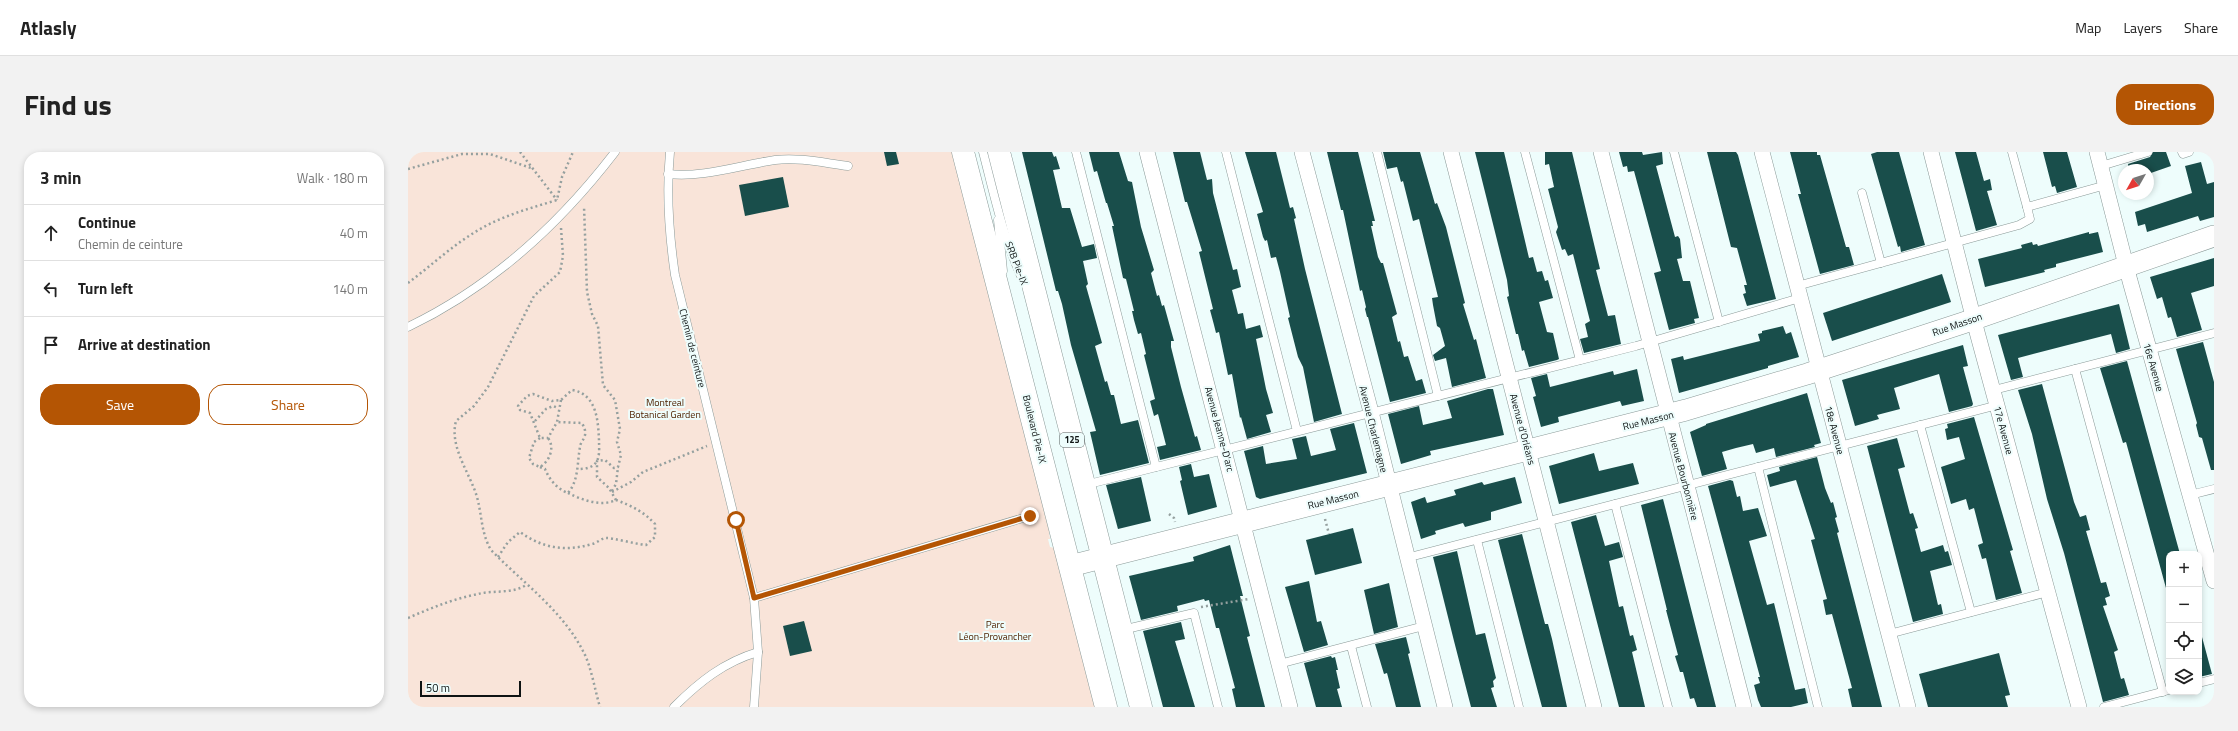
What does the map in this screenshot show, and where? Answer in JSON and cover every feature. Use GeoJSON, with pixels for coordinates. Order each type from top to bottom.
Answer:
{"type":"FeatureCollection","features":[{"type":"Feature","properties":{"kind":"main road","name":"Boulevard Pie-IX"},"geometry":{"type":"LineString","coordinates":[[963,152],[1010,328],[1106,707]]}},
{"type":"Feature","properties":{"kind":"main road","name":"125"},"geometry":{"type":"LineString","coordinates":[[999,152],[1140,707]]}},
{"type":"Feature","properties":{"kind":"street","name":"Avenue Jeanne-D'arc"},"geometry":{"type":"LineString","coordinates":[[1147,152],[1225,449],[1290,707]]}},
{"type":"Feature","properties":{"kind":"street","name":"Avenue Charlemagne"},"geometry":{"type":"LineString","coordinates":[[1302,152],[1371,412],[1406,558],[1445,707]]}},
{"type":"Feature","properties":{"kind":"street","name":"Avenue d'Orléans"},"geometry":{"type":"LineString","coordinates":[[1451,152],[1594,707]]}},
{"type":"Feature","properties":{"kind":"street","name":"Avenue Bourbonnière"},"geometry":{"type":"LineString","coordinates":[[1602,152],[1668,415],[1744,707]]}},
{"type":"Feature","properties":{"kind":"street","name":"18e Avenue"},"geometry":{"type":"LineString","coordinates":[[1762,152],[1908,707]]}},
{"type":"Feature","properties":{"kind":"street","name":"17e Avenue"},"geometry":{"type":"LineString","coordinates":[[1931,152],[1974,319],[2079,707]]}},
{"type":"Feature","properties":{"kind":"street","name":"16e Avenue"},"geometry":{"type":"LineString","coordinates":[[2099,159],[2126,266],[2214,580]]}},
{"type":"Feature","properties":{"kind":"street","name":"Rue Masson"},"geometry":{"type":"LineString","coordinates":[[1070,566],[1668,415],[1819,370],[1974,319],[2214,236]]}},
{"type":"Feature","properties":{"kind":"lane"},"geometry":{"type":"LineString","coordinates":[[408,327],[440,310],[493,275],[542,234],[584,190],[615,152]]}},
{"type":"Feature","properties":{"kind":"lane","name":"Chemin de ceinture"},"geometry":{"type":"LineString","coordinates":[[670,152],[668,174],[668,216],[675,275],[754,598],[758,652],[754,707]]}},
{"type":"Feature","properties":{"kind":"lane","name":"SRB Pie-IX"},"geometry":{"type":"LineString","coordinates":[[983,152],[1014,261],[1042,322]]}},
{"type":"Feature","properties":{"kind":"lane"},"geometry":{"type":"LineString","coordinates":[[1076,152],[1156,467]]}},
{"type":"Feature","properties":{"kind":"lane"},"geometry":{"type":"LineString","coordinates":[[1226,152],[1297,431]]}},
{"type":"Feature","properties":{"kind":"lane"},"geometry":{"type":"LineString","coordinates":[[1376,152],[1438,396]]}},
{"type":"Feature","properties":{"kind":"lane"},"geometry":{"type":"LineString","coordinates":[[1525,152],[1580,360]]}},
{"type":"Feature","properties":{"kind":"lane"},"geometry":{"type":"LineString","coordinates":[[1674,152],[1719,322]]}},
{"type":"Feature","properties":{"kind":"lane"},"geometry":{"type":"LineString","coordinates":[[1084,485],[1650,342],[1719,322],[1799,292],[1881,264],[2019,225],[2030,218],[2012,152]]}},
{"type":"Feature","properties":{"kind":"lane"},"geometry":{"type":"LineString","coordinates":[[2099,159],[2148,152]]}},
{"type":"Feature","properties":{"kind":"lane"},"geometry":{"type":"LineString","coordinates":[[2182,152],[2183,154],[2189,152]]}},
{"type":"Feature","properties":{"kind":"lane"},"geometry":{"type":"LineString","coordinates":[[668,174],[682,176],[776,160],[799,160],[848,166]]}},
{"type":"Feature","properties":{"kind":"lane"},"geometry":{"type":"LineString","coordinates":[[2027,207],[2106,186]]}},
{"type":"Feature","properties":{"kind":"lane"},"geometry":{"type":"LineString","coordinates":[[1862,193],[1881,264]]}},
{"type":"Feature","properties":{"kind":"lane","name":"SRB Pie-IX"},"geometry":{"type":"LineString","coordinates":[[996,202],[1010,328]]}},
{"type":"Feature","properties":{"kind":"lane"},"geometry":{"type":"LineString","coordinates":[[1994,390],[2214,333]]}},
{"type":"Feature","properties":{"kind":"lane"},"geometry":{"type":"LineString","coordinates":[[2075,369],[2166,691],[2104,707]]}},
{"type":"Feature","properties":{"kind":"lane"},"geometry":{"type":"LineString","coordinates":[[1406,558],[1998,405]]}},
{"type":"Feature","properties":{"kind":"lane"},"geometry":{"type":"LineString","coordinates":[[1920,425],[1970,612]]}},
{"type":"Feature","properties":{"kind":"lane"},"geometry":{"type":"LineString","coordinates":[[1758,467],[1818,707]]}},
{"type":"Feature","properties":{"kind":"lane"},"geometry":{"type":"LineString","coordinates":[[2190,495],[2214,489]]}},
{"type":"Feature","properties":{"kind":"lane"},"geometry":{"type":"LineString","coordinates":[[1615,504],[1668,707]]}},
{"type":"Feature","properties":{"kind":"lane"},"geometry":{"type":"LineString","coordinates":[[754,598],[1030,516]]}},
{"type":"Feature","properties":{"kind":"lane"},"geometry":{"type":"LineString","coordinates":[[1477,540],[1519,707]]}},
{"type":"Feature","properties":{"kind":"lane"},"geometry":{"type":"LineString","coordinates":[[1889,634],[2048,592]]}},
{"type":"Feature","properties":{"kind":"lane"},"geometry":{"type":"LineString","coordinates":[[1121,630],[1194,613],[1218,707]]}},
{"type":"Feature","properties":{"kind":"lane"},"geometry":{"type":"LineString","coordinates":[[1279,664],[1424,626]]}},
{"type":"Feature","properties":{"kind":"lane"},"geometry":{"type":"LineString","coordinates":[[1351,646],[1367,707]]}},
{"type":"Feature","properties":{"kind":"lane"},"geometry":{"type":"LineString","coordinates":[[674,707],[707,677],[740,657],[758,652]]}},
{"type":"Feature","properties":{"kind":"lane"},"geometry":{"type":"LineString","coordinates":[[2202,682],[2214,679]]}},
{"type":"Feature","properties":{"kind":"path"},"geometry":{"type":"LineString","coordinates":[[520,152],[565,210]]}},
{"type":"Feature","properties":{"kind":"path"},"geometry":{"type":"LineString","coordinates":[[557,200],[562,177],[573,152]]}},
{"type":"Feature","properties":{"kind":"path"},"geometry":{"type":"LineString","coordinates":[[408,169],[462,154],[490,154],[531,168]]}},
{"type":"Feature","properties":{"kind":"path"},"geometry":{"type":"LineString","coordinates":[[584,190],[587,292],[592,314],[598,326],[603,385],[615,400],[620,429],[617,442],[621,455],[616,484],[612,492]]}},
{"type":"Feature","properties":{"kind":"path"},"geometry":{"type":"LineString","coordinates":[[408,283],[462,241],[482,228],[517,212],[557,200]]}},
{"type":"Feature","properties":{"kind":"path"},"geometry":{"type":"LineString","coordinates":[[562,238],[563,256],[560,272],[534,296],[488,387],[474,406],[456,421],[454,428],[460,454],[478,498],[485,538],[491,550],[526,585],[549,604],[581,647],[600,707]]}},
{"type":"Feature","properties":{"kind":"path"},"geometry":{"type":"LineString","coordinates":[[498,557],[508,542],[520,532],[531,540],[545,543],[557,550],[593,544],[606,538],[646,545],[655,537],[655,524],[646,514],[636,508],[616,500],[612,492],[596,477],[599,449],[599,421],[596,410],[578,391],[572,390],[561,400],[558,408],[557,422],[548,438]]}},
{"type":"Feature","properties":{"kind":"path"},"geometry":{"type":"LineString","coordinates":[[540,438],[535,421],[530,413],[520,410],[518,406],[527,396],[533,394],[552,401],[561,400]]}},
{"type":"Feature","properties":{"kind":"path"},"geometry":{"type":"LineString","coordinates":[[535,421],[546,409],[553,406],[558,408]]}},
{"type":"Feature","properties":{"kind":"path"},"geometry":{"type":"LineString","coordinates":[[557,422],[582,423],[585,428],[585,436],[580,445],[578,469],[574,487],[568,493]]}},
{"type":"Feature","properties":{"kind":"path"},"geometry":{"type":"LineString","coordinates":[[548,438],[540,438],[534,442],[529,458],[533,464],[545,469],[548,476],[556,485],[568,493],[596,502],[608,504],[616,500]]}},
{"type":"Feature","properties":{"kind":"path"},"geometry":{"type":"LineString","coordinates":[[540,467],[544,464],[552,450],[552,444],[548,438]]}},
{"type":"Feature","properties":{"kind":"path"},"geometry":{"type":"LineString","coordinates":[[612,492],[632,482],[643,472],[692,453],[716,441]]}},
{"type":"Feature","properties":{"kind":"path"},"geometry":{"type":"LineString","coordinates":[[578,469],[589,468],[597,461],[605,460],[614,468],[618,467]]}},
{"type":"Feature","properties":{"kind":"path"},"geometry":{"type":"LineString","coordinates":[[1169,514],[1174,518]]}},
{"type":"Feature","properties":{"kind":"path"},"geometry":{"type":"LineString","coordinates":[[1325,519],[1329,534]]}},
{"type":"Feature","properties":{"kind":"path"},"geometry":{"type":"LineString","coordinates":[[408,618],[445,602],[480,593],[518,589],[526,585]]}},
{"type":"Feature","properties":{"kind":"path"},"geometry":{"type":"LineString","coordinates":[[1198,608],[1247,599]]}},
{"type":"Feature","properties":{"kind":"green space","name":"Montreal Botanical Garden"},"geometry":{"type":"Polygon","coordinates":[[[408,152],[952,152],[1050,532],[1050,539],[1048,539],[1050,547],[1055,548],[1095,707],[408,707],[408,152]]]}},
{"type":"Feature","properties":{"kind":"building"},"geometry":{"type":"Polygon","coordinates":[[[884,152],[896,152],[899,164],[887,166],[884,152]]]}},
{"type":"Feature","properties":{"kind":"building"},"geometry":{"type":"Polygon","coordinates":[[[1022,152],[1052,152],[1054,157],[1056,156],[1060,169],[1053,170],[1062,208],[1070,208],[1082,247],[1094,244],[1097,258],[1083,261],[1088,284],[1086,286],[1102,343],[1095,346],[1105,382],[1107,381],[1111,395],[1114,395],[1121,424],[1138,420],[1149,463],[1100,475],[1090,432],[1096,431],[1071,345],[1062,304],[1058,291],[1056,291],[1022,152]]]}},
{"type":"Feature","properties":{"kind":"building"},"geometry":{"type":"Polygon","coordinates":[[[1089,152],[1119,152],[1128,181],[1132,182],[1141,227],[1154,270],[1151,273],[1157,296],[1159,295],[1162,306],[1164,305],[1174,341],[1171,341],[1171,347],[1181,387],[1195,437],[1197,436],[1201,450],[1160,460],[1157,447],[1166,445],[1158,414],[1154,416],[1150,401],[1155,399],[1144,355],[1146,354],[1141,333],[1138,334],[1134,320],[1132,311],[1134,311],[1126,279],[1123,278],[1112,226],[1114,226],[1097,171],[1094,172],[1089,152]]]}},
{"type":"Feature","properties":{"kind":"building"},"geometry":{"type":"Polygon","coordinates":[[[1173,152],[1200,152],[1207,180],[1212,179],[1213,193],[1233,270],[1237,269],[1241,287],[1232,290],[1238,314],[1243,313],[1246,329],[1260,325],[1263,337],[1256,339],[1266,389],[1273,413],[1266,415],[1271,432],[1247,439],[1241,417],[1240,418],[1232,374],[1228,375],[1219,332],[1216,333],[1210,310],[1213,309],[1199,252],[1202,251],[1187,202],[1185,202],[1173,152]]]}},
{"type":"Feature","properties":{"kind":"building"},"geometry":{"type":"Polygon","coordinates":[[[1245,152],[1276,152],[1290,208],[1293,207],[1296,218],[1294,219],[1305,269],[1342,414],[1314,422],[1303,367],[1298,357],[1288,318],[1290,317],[1280,272],[1276,257],[1271,258],[1267,240],[1265,241],[1263,237],[1257,214],[1263,212],[1245,152]]]}},
{"type":"Feature","properties":{"kind":"building"},"geometry":{"type":"Polygon","coordinates":[[[1327,152],[1358,152],[1375,221],[1372,221],[1373,226],[1371,226],[1378,257],[1381,263],[1383,263],[1397,314],[1392,317],[1398,342],[1400,341],[1404,357],[1408,356],[1416,381],[1422,379],[1426,393],[1390,402],[1365,309],[1366,307],[1362,290],[1360,291],[1343,210],[1341,210],[1327,152]]]}},
{"type":"Feature","properties":{"kind":"building"},"geometry":{"type":"Polygon","coordinates":[[[1383,152],[1420,152],[1435,204],[1437,203],[1446,227],[1465,303],[1463,304],[1474,340],[1476,339],[1486,378],[1452,387],[1446,358],[1435,361],[1433,355],[1445,346],[1440,328],[1437,326],[1432,298],[1438,297],[1419,219],[1413,221],[1403,181],[1401,182],[1397,167],[1387,169],[1383,152]]]}},
{"type":"Feature","properties":{"kind":"building"},"geometry":{"type":"Polygon","coordinates":[[[1475,152],[1504,152],[1529,258],[1533,257],[1537,272],[1542,271],[1545,281],[1548,280],[1553,298],[1539,302],[1547,332],[1553,333],[1559,359],[1557,360],[1529,367],[1524,350],[1522,351],[1518,334],[1516,334],[1507,297],[1509,296],[1507,280],[1475,152]]]}},
{"type":"Feature","properties":{"kind":"building"},"geometry":{"type":"Polygon","coordinates":[[[1545,152],[1572,152],[1600,269],[1596,270],[1608,316],[1615,315],[1621,344],[1584,353],[1580,339],[1588,337],[1585,324],[1590,321],[1573,254],[1568,256],[1565,249],[1562,250],[1556,232],[1558,227],[1548,189],[1554,187],[1549,164],[1545,165],[1545,152]]]}},
{"type":"Feature","properties":{"kind":"building"},"geometry":{"type":"Polygon","coordinates":[[[1619,152],[1642,152],[1643,155],[1662,152],[1663,164],[1656,166],[1675,237],[1678,236],[1680,239],[1682,258],[1677,259],[1683,281],[1690,281],[1699,318],[1694,319],[1695,323],[1669,330],[1654,273],[1661,271],[1634,171],[1628,172],[1627,166],[1623,167],[1619,152]]]}},
{"type":"Feature","properties":{"kind":"building"},"geometry":{"type":"Polygon","coordinates":[[[1707,152],[1736,152],[1738,155],[1776,299],[1747,306],[1743,294],[1746,293],[1744,285],[1747,285],[1737,248],[1731,247],[1707,152]]]}},
{"type":"Feature","properties":{"kind":"building"},"geometry":{"type":"Polygon","coordinates":[[[1790,152],[1817,152],[1817,155],[1820,155],[1846,247],[1849,247],[1854,265],[1820,274],[1798,194],[1801,194],[1790,152]]]}},
{"type":"Feature","properties":{"kind":"building"},"geometry":{"type":"Polygon","coordinates":[[[1877,152],[1899,152],[1925,245],[1901,252],[1900,246],[1898,247],[1871,154],[1877,152]]]}},
{"type":"Feature","properties":{"kind":"building"},"geometry":{"type":"Polygon","coordinates":[[[1955,152],[1976,152],[1984,181],[1990,179],[1992,190],[1987,191],[1997,225],[1976,231],[1955,152]]]}},
{"type":"Feature","properties":{"kind":"building"},"geometry":{"type":"Polygon","coordinates":[[[2043,152],[2067,152],[2077,187],[2057,193],[2055,186],[2052,187],[2043,152]]]}},
{"type":"Feature","properties":{"kind":"building"},"geometry":{"type":"Polygon","coordinates":[[[2153,152],[2166,152],[2171,166],[2154,172],[2154,164],[2128,164],[2150,157],[2153,152]]]}},
{"type":"Feature","properties":{"kind":"building"},"geometry":{"type":"Polygon","coordinates":[[[2201,162],[2207,184],[2214,182],[2214,217],[2200,221],[2198,216],[2147,232],[2145,224],[2138,226],[2135,212],[2192,193],[2185,166],[2201,162]]]}},
{"type":"Feature","properties":{"kind":"building"},"geometry":{"type":"Polygon","coordinates":[[[783,177],[789,207],[745,216],[739,185],[783,177]]]}},
{"type":"Feature","properties":{"kind":"building"},"geometry":{"type":"Polygon","coordinates":[[[2089,232],[2089,234],[2098,232],[2103,252],[2056,264],[2056,267],[2044,270],[2045,272],[1985,287],[1978,259],[2022,248],[2021,245],[2032,242],[2033,245],[2037,244],[2038,246],[2089,232]]]}},
{"type":"Feature","properties":{"kind":"building"},"geometry":{"type":"Polygon","coordinates":[[[2214,258],[2214,286],[2191,293],[2202,330],[2177,337],[2171,317],[2168,318],[2162,297],[2157,299],[2150,277],[2214,258]]]}},
{"type":"Feature","properties":{"kind":"building"},"geometry":{"type":"Polygon","coordinates":[[[1942,274],[1951,302],[1832,341],[1823,313],[1942,274]]]}},
{"type":"Feature","properties":{"kind":"building"},"geometry":{"type":"Polygon","coordinates":[[[2119,304],[2130,349],[2116,353],[2111,334],[2064,346],[2018,358],[2023,377],[2011,380],[1998,335],[2119,304]]]}},
{"type":"Feature","properties":{"kind":"building"},"geometry":{"type":"Polygon","coordinates":[[[1783,326],[1786,334],[1791,332],[1799,357],[1768,366],[1768,368],[1679,393],[1671,359],[1683,356],[1684,360],[1760,341],[1758,334],[1762,333],[1762,331],[1783,326]]]}},
{"type":"Feature","properties":{"kind":"building"},"geometry":{"type":"Polygon","coordinates":[[[2203,342],[2214,382],[2214,470],[2211,470],[2202,438],[2199,437],[2196,425],[2197,423],[2176,349],[2203,342]]]}},
{"type":"Feature","properties":{"kind":"building"},"geometry":{"type":"Polygon","coordinates":[[[1963,345],[1968,366],[1963,367],[1973,404],[1972,406],[1949,412],[1939,374],[1894,388],[1900,409],[1877,415],[1879,419],[1855,426],[1842,380],[1963,345]]]}},
{"type":"Feature","properties":{"kind":"building"},"geometry":{"type":"Polygon","coordinates":[[[2127,361],[2179,551],[2166,551],[2166,588],[2126,442],[2123,443],[2100,368],[2127,361]]]}},
{"type":"Feature","properties":{"kind":"building"},"geometry":{"type":"Polygon","coordinates":[[[1637,369],[1644,401],[1622,406],[1620,401],[1558,417],[1559,422],[1541,427],[1533,397],[1536,396],[1531,378],[1547,374],[1550,387],[1613,371],[1614,375],[1637,369]]]}},
{"type":"Feature","properties":{"kind":"building"},"geometry":{"type":"Polygon","coordinates":[[[2042,384],[2074,502],[2080,517],[2086,515],[2090,530],[2086,531],[2101,583],[2106,582],[2110,596],[2105,598],[2107,605],[2103,606],[2118,650],[2114,652],[2121,679],[2124,678],[2129,695],[2103,702],[2064,553],[2047,499],[2032,434],[2018,390],[2042,384]]]}},
{"type":"Feature","properties":{"kind":"building"},"geometry":{"type":"Polygon","coordinates":[[[1488,389],[1493,389],[1504,435],[1430,451],[1431,455],[1401,464],[1388,414],[1419,406],[1423,425],[1452,418],[1447,401],[1488,389]]]}},
{"type":"Feature","properties":{"kind":"building"},"geometry":{"type":"Polygon","coordinates":[[[1807,393],[1821,443],[1814,445],[1815,447],[1776,457],[1774,448],[1756,453],[1753,444],[1736,448],[1722,452],[1727,469],[1702,476],[1690,432],[1706,424],[1807,393]]]}},
{"type":"Feature","properties":{"kind":"building"},"geometry":{"type":"Polygon","coordinates":[[[1974,417],[2013,550],[2010,551],[2022,593],[1996,600],[1986,558],[1982,559],[1978,545],[1983,543],[1974,508],[1969,510],[1966,499],[1951,504],[1941,467],[1965,459],[1959,437],[1947,440],[1945,429],[1948,428],[1947,424],[1974,417]]]}},
{"type":"Feature","properties":{"kind":"building"},"geometry":{"type":"Polygon","coordinates":[[[1354,423],[1367,473],[1260,499],[1256,497],[1244,451],[1263,446],[1266,464],[1297,459],[1292,439],[1306,436],[1311,456],[1336,450],[1330,429],[1354,423]]]}},
{"type":"Feature","properties":{"kind":"building"},"geometry":{"type":"Polygon","coordinates":[[[1897,438],[1905,467],[1898,469],[1910,514],[1913,513],[1918,528],[1915,529],[1921,552],[1943,545],[1945,552],[1948,551],[1952,565],[1930,571],[1938,605],[1941,604],[1943,614],[1913,622],[1867,446],[1897,438]]]}},
{"type":"Feature","properties":{"kind":"building"},"geometry":{"type":"Polygon","coordinates":[[[1594,453],[1599,471],[1633,463],[1639,484],[1559,504],[1549,466],[1594,453]]]}},
{"type":"Feature","properties":{"kind":"building"},"geometry":{"type":"Polygon","coordinates":[[[1817,457],[1825,488],[1831,503],[1833,502],[1837,517],[1835,518],[1839,532],[1837,533],[1882,707],[1852,707],[1848,689],[1852,688],[1832,614],[1826,615],[1823,600],[1827,599],[1811,540],[1815,539],[1796,480],[1770,487],[1767,475],[1780,471],[1779,467],[1817,457]]]}},
{"type":"Feature","properties":{"kind":"building"},"geometry":{"type":"Polygon","coordinates":[[[1191,464],[1194,477],[1209,474],[1217,507],[1188,515],[1180,481],[1182,480],[1179,467],[1191,464]]]}},
{"type":"Feature","properties":{"kind":"building"},"geometry":{"type":"Polygon","coordinates":[[[1141,477],[1151,521],[1118,529],[1106,485],[1141,477]]]}},
{"type":"Feature","properties":{"kind":"building"},"geometry":{"type":"Polygon","coordinates":[[[1515,477],[1522,503],[1491,512],[1491,520],[1465,527],[1463,523],[1435,531],[1436,534],[1421,539],[1411,502],[1425,497],[1427,503],[1456,495],[1454,490],[1482,482],[1484,485],[1515,477]]]}},
{"type":"Feature","properties":{"kind":"building"},"geometry":{"type":"Polygon","coordinates":[[[1730,480],[1733,481],[1737,497],[1740,496],[1743,511],[1758,508],[1767,536],[1749,541],[1767,605],[1774,603],[1795,690],[1805,688],[1808,703],[1791,707],[1761,707],[1758,700],[1754,685],[1760,683],[1758,677],[1760,677],[1708,486],[1730,480]]]}},
{"type":"Feature","properties":{"kind":"building"},"geometry":{"type":"Polygon","coordinates":[[[1663,499],[1716,707],[1697,707],[1694,698],[1690,699],[1683,672],[1680,672],[1675,656],[1678,655],[1641,505],[1663,499]]]}},
{"type":"Feature","properties":{"kind":"building"},"geometry":{"type":"Polygon","coordinates":[[[1596,515],[1605,546],[1619,542],[1623,557],[1609,561],[1619,607],[1623,606],[1630,636],[1633,635],[1637,650],[1632,652],[1645,707],[1619,707],[1571,522],[1596,515]]]}},
{"type":"Feature","properties":{"kind":"building"},"geometry":{"type":"Polygon","coordinates":[[[1353,528],[1362,563],[1315,575],[1306,540],[1353,528]]]}},
{"type":"Feature","properties":{"kind":"building"},"geometry":{"type":"Polygon","coordinates":[[[1522,534],[1545,624],[1548,624],[1552,639],[1567,707],[1542,707],[1498,540],[1522,534]]]}},
{"type":"Feature","properties":{"kind":"building"},"geometry":{"type":"Polygon","coordinates":[[[1230,545],[1243,596],[1240,596],[1250,636],[1247,637],[1265,707],[1236,707],[1232,689],[1235,688],[1219,628],[1216,628],[1209,600],[1205,601],[1204,599],[1177,606],[1178,611],[1141,620],[1129,576],[1194,561],[1193,557],[1230,545]]]}},
{"type":"Feature","properties":{"kind":"building"},"geometry":{"type":"Polygon","coordinates":[[[1457,551],[1476,635],[1485,633],[1496,678],[1493,681],[1494,687],[1491,688],[1497,707],[1471,707],[1454,641],[1433,557],[1457,551]]]}},
{"type":"Feature","properties":{"kind":"building"},"geometry":{"type":"Polygon","coordinates":[[[1309,581],[1317,622],[1321,621],[1328,645],[1304,652],[1285,587],[1309,581]]]}},
{"type":"Feature","properties":{"kind":"building"},"geometry":{"type":"Polygon","coordinates":[[[1389,583],[1398,627],[1374,634],[1364,590],[1389,583]]]}},
{"type":"Feature","properties":{"kind":"building"},"geometry":{"type":"Polygon","coordinates":[[[804,621],[812,651],[790,656],[783,626],[804,621]]]}},
{"type":"Feature","properties":{"kind":"building"},"geometry":{"type":"Polygon","coordinates":[[[1181,622],[1185,639],[1175,641],[1195,707],[1163,707],[1143,631],[1181,622]]]}},
{"type":"Feature","properties":{"kind":"building"},"geometry":{"type":"Polygon","coordinates":[[[1406,637],[1410,653],[1408,654],[1421,707],[1396,707],[1387,673],[1384,674],[1375,644],[1406,637]]]}},
{"type":"Feature","properties":{"kind":"building"},"geometry":{"type":"Polygon","coordinates":[[[2202,637],[2212,674],[2202,676],[2202,637]]]}},
{"type":"Feature","properties":{"kind":"building"},"geometry":{"type":"Polygon","coordinates":[[[1999,653],[2010,695],[2005,696],[2008,707],[1928,707],[1919,674],[1999,653]]]}},
{"type":"Feature","properties":{"kind":"building"},"geometry":{"type":"Polygon","coordinates":[[[1331,656],[1332,658],[1335,657],[1338,670],[1336,670],[1340,688],[1337,689],[1342,707],[1316,707],[1304,663],[1331,656]]]}},
{"type":"Feature","properties":{"kind":"route"},"geometry":{"type":"LineString","coordinates":[[736,520],[754,598],[1030,516]]}},
{"type":"Feature","properties":{"kind":"park label","name":"Parc Léon-Provancher"},"geometry":{"type":"Point","coordinates":[995,630]}}]}
